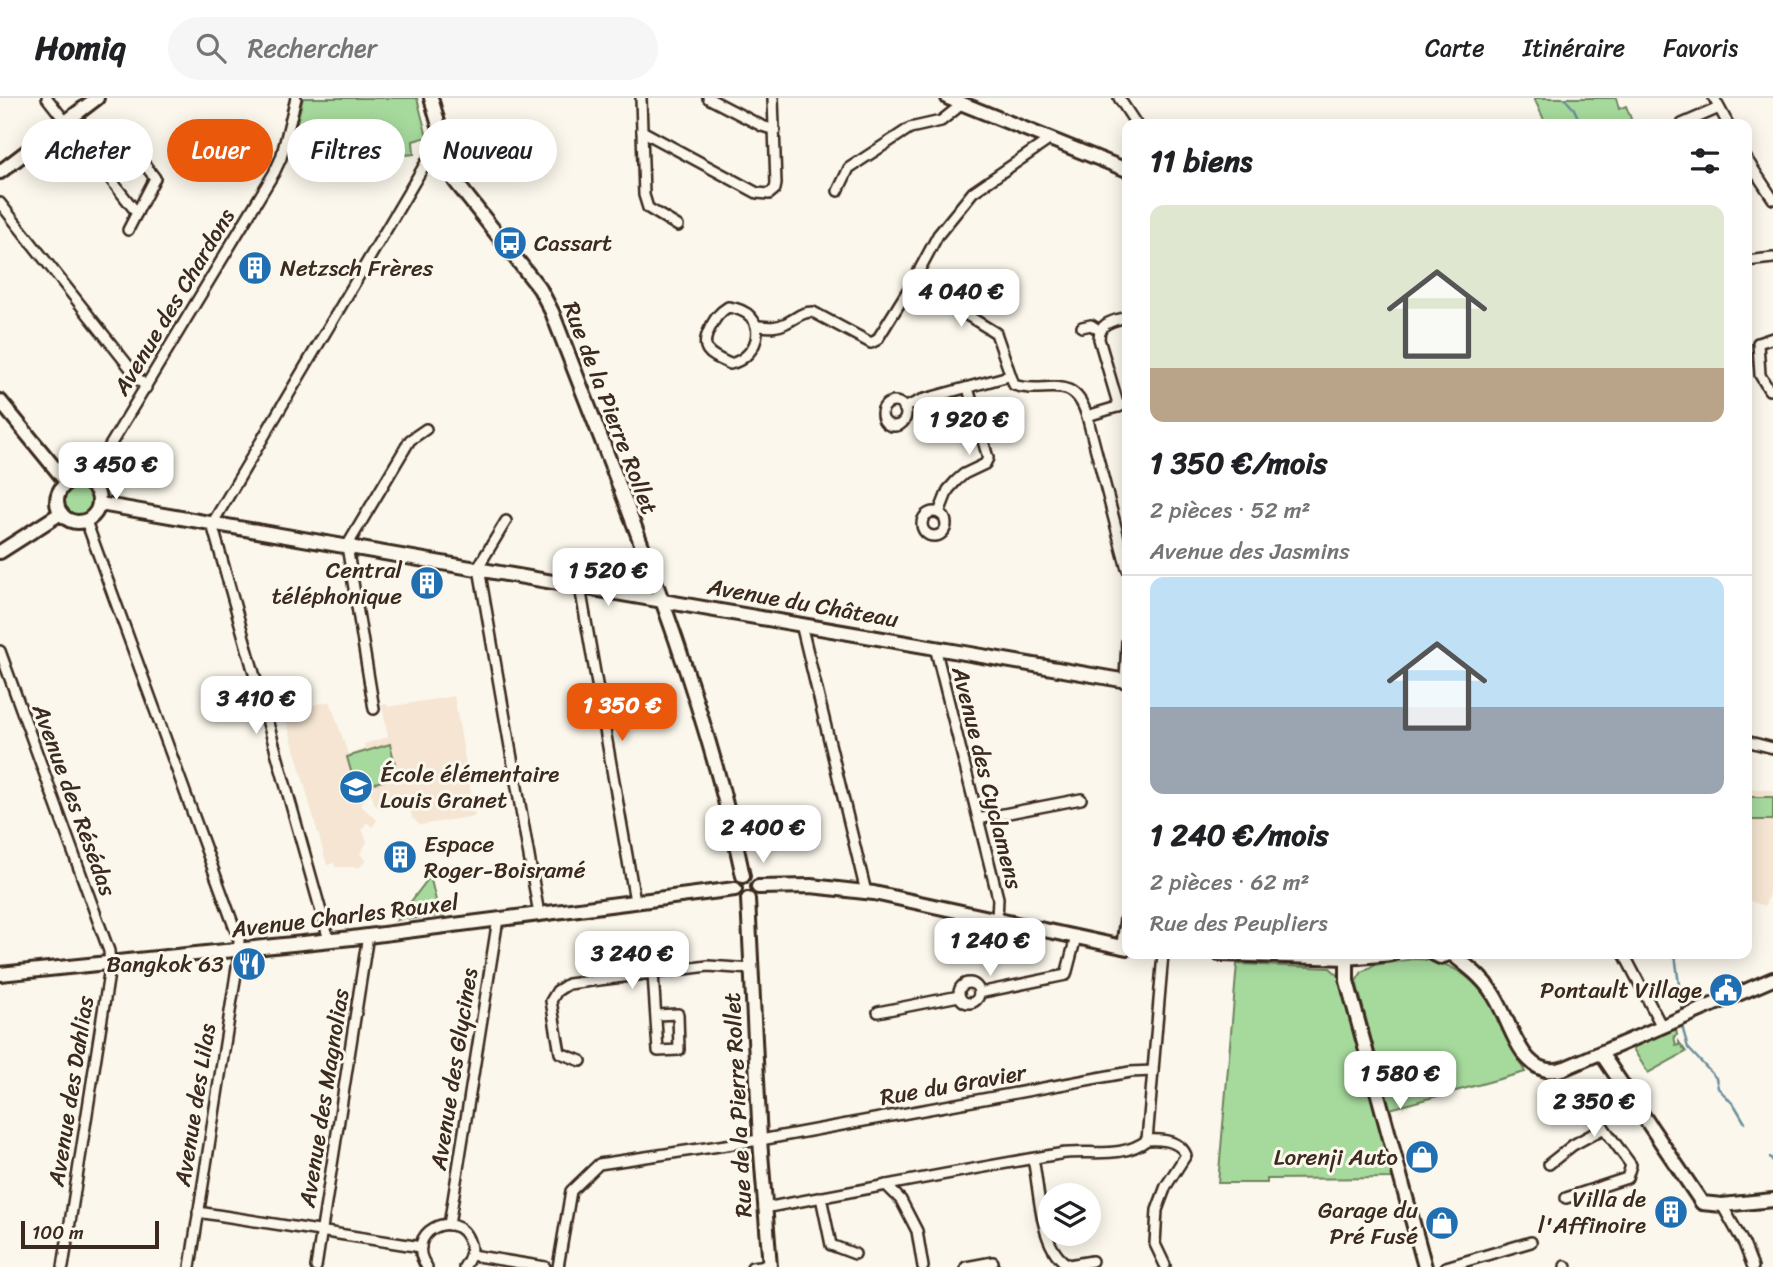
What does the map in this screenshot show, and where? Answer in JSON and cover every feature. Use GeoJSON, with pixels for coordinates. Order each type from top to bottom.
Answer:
{"type":"FeatureCollection","features":[{"type":"Feature","properties":{"kind":"street"},"geometry":{"type":"LineString","coordinates":[[47,98],[63,119]]}},
{"type":"Feature","properties":{"kind":"street"},"geometry":{"type":"LineString","coordinates":[[69,119],[97,98]]}},
{"type":"Feature","properties":{"kind":"street","name":"Avenue des Chardons"},"geometry":{"type":"LineString","coordinates":[[89,482],[274,173],[281,158],[296,98]]}},
{"type":"Feature","properties":{"kind":"street","name":"Rue de la Pierre Rollet"},"geometry":{"type":"LineString","coordinates":[[431,98],[437,119]]}},
{"type":"Feature","properties":{"kind":"street"},"geometry":{"type":"LineString","coordinates":[[641,98],[644,195],[648,208],[678,226]]}},
{"type":"Feature","properties":{"kind":"street"},"geometry":{"type":"LineString","coordinates":[[708,98],[775,130]]}},
{"type":"Feature","properties":{"kind":"street"},"geometry":{"type":"LineString","coordinates":[[642,131],[757,193],[769,194],[775,189],[773,98]]}},
{"type":"Feature","properties":{"kind":"street"},"geometry":{"type":"LineString","coordinates":[[1119,98],[1133,119]]}},
{"type":"Feature","properties":{"kind":"street"},"geometry":{"type":"LineString","coordinates":[[1714,98],[1725,119]]}},
{"type":"Feature","properties":{"kind":"street"},"geometry":{"type":"LineString","coordinates":[[954,100],[1122,168]]}},
{"type":"Feature","properties":{"kind":"street"},"geometry":{"type":"LineString","coordinates":[[838,191],[849,168],[910,128],[941,121],[956,109],[954,100]]}},
{"type":"Feature","properties":{"kind":"street"},"geometry":{"type":"LineString","coordinates":[[1690,119],[1719,108]]}},
{"type":"Feature","properties":{"kind":"street"},"geometry":{"type":"LineString","coordinates":[[758,326],[773,328],[787,323],[803,312],[813,313],[871,343],[877,340],[938,235],[973,192],[1047,139]]}},
{"type":"Feature","properties":{"kind":"street"},"geometry":{"type":"LineString","coordinates":[[0,172],[21,156]]}},
{"type":"Feature","properties":{"kind":"street"},"geometry":{"type":"LineString","coordinates":[[328,940],[212,524],[419,174]]}},
{"type":"Feature","properties":{"kind":"street"},"geometry":{"type":"LineString","coordinates":[[1752,178],[1773,199]]}},
{"type":"Feature","properties":{"kind":"street"},"geometry":{"type":"LineString","coordinates":[[112,182],[137,213]]}},
{"type":"Feature","properties":{"kind":"street"},"geometry":{"type":"LineString","coordinates":[[128,230],[153,182]]}},
{"type":"Feature","properties":{"kind":"street","name":"Rue de la Pierre Rollet"},"geometry":{"type":"LineString","coordinates":[[456,182],[546,300],[662,600],[707,731],[743,876]]}},
{"type":"Feature","properties":{"kind":"street"},"geometry":{"type":"LineString","coordinates":[[0,203],[146,388]]}},
{"type":"Feature","properties":{"kind":"street"},"geometry":{"type":"LineString","coordinates":[[1752,260],[1773,258]]}},
{"type":"Feature","properties":{"kind":"street"},"geometry":{"type":"LineString","coordinates":[[913,282],[996,333],[1014,385],[1068,389],[1076,394],[1083,403],[1087,416],[1122,550]]}},
{"type":"Feature","properties":{"kind":"street"},"geometry":{"type":"LineString","coordinates":[[728,307],[751,314],[758,326],[756,339],[738,362],[730,364],[711,355],[705,346],[705,339],[719,312],[728,307]]}},
{"type":"Feature","properties":{"kind":"street"},"geometry":{"type":"LineString","coordinates":[[1122,319],[1103,325],[1099,330],[1099,339],[1122,402]]}},
{"type":"Feature","properties":{"kind":"street"},"geometry":{"type":"LineString","coordinates":[[1082,327],[1091,325],[1099,330]]}},
{"type":"Feature","properties":{"kind":"street"},"geometry":{"type":"LineString","coordinates":[[1769,390],[1760,374],[1758,343],[1773,338]]}},
{"type":"Feature","properties":{"kind":"street"},"geometry":{"type":"LineString","coordinates":[[904,408],[921,400],[1009,376]]}},
{"type":"Feature","properties":{"kind":"street"},"geometry":{"type":"LineString","coordinates":[[939,513],[948,490],[964,474],[985,464],[988,458],[968,388]]}},
{"type":"Feature","properties":{"kind":"street"},"geometry":{"type":"LineString","coordinates":[[0,401],[67,483]]}},
{"type":"Feature","properties":{"kind":"street"},"geometry":{"type":"LineString","coordinates":[[1087,416],[1122,405]]}},
{"type":"Feature","properties":{"kind":"street"},"geometry":{"type":"LineString","coordinates":[[374,709],[347,547],[410,440],[426,429]]}},
{"type":"Feature","properties":{"kind":"street"},"geometry":{"type":"LineString","coordinates":[[78,479],[89,482],[98,491],[100,504],[95,515],[86,521],[72,521],[61,513],[57,500],[62,487],[78,479]]}},
{"type":"Feature","properties":{"kind":"street","name":"Avenue du Château"},"geometry":{"type":"LineString","coordinates":[[100,504],[1122,679]]}},
{"type":"Feature","properties":{"kind":"street"},"geometry":{"type":"LineString","coordinates":[[0,552],[61,513]]}},
{"type":"Feature","properties":{"kind":"street"},"geometry":{"type":"LineString","coordinates":[[86,521],[239,940],[239,950]]}},
{"type":"Feature","properties":{"kind":"street"},"geometry":{"type":"LineString","coordinates":[[506,521],[479,569],[539,914]]}},
{"type":"Feature","properties":{"kind":"street"},"geometry":{"type":"LineString","coordinates":[[580,587],[635,901]]}},
{"type":"Feature","properties":{"kind":"street"},"geometry":{"type":"LineString","coordinates":[[802,624],[866,892]]}},
{"type":"Feature","properties":{"kind":"street","name":"Avenue des Cyclamens"},"geometry":{"type":"LineString","coordinates":[[935,647],[998,898],[997,920]]}},
{"type":"Feature","properties":{"kind":"street","name":"Avenue des Résédas"},"geometry":{"type":"LineString","coordinates":[[0,650],[110,963]]}},
{"type":"Feature","properties":{"kind":"street"},"geometry":{"type":"LineString","coordinates":[[1752,743],[1773,748]]}},
{"type":"Feature","properties":{"kind":"street"},"geometry":{"type":"LineString","coordinates":[[978,819],[1081,799]]}},
{"type":"Feature","properties":{"kind":"street"},"geometry":{"type":"LineString","coordinates":[[743,876],[753,878],[758,887],[754,896],[748,898],[741,897],[735,889],[738,880],[743,876]]}},
{"type":"Feature","properties":{"kind":"street"},"geometry":{"type":"LineString","coordinates":[[758,887],[811,886],[866,892],[1122,947]]}},
{"type":"Feature","properties":{"kind":"street","name":"Avenue Charles Rouxel"},"geometry":{"type":"LineString","coordinates":[[0,974],[328,940],[735,889]]}},
{"type":"Feature","properties":{"kind":"street","name":"Rue de la Pierre Rollet"},"geometry":{"type":"LineString","coordinates":[[748,898],[769,1266]]}},
{"type":"Feature","properties":{"kind":"street","name":"Avenue des Glycines"},"geometry":{"type":"LineString","coordinates":[[449,1224],[498,919]]}},
{"type":"Feature","properties":{"kind":"street","name":"Avenue des Magnolias"},"geometry":{"type":"LineString","coordinates":[[316,1267],[368,935]]}},
{"type":"Feature","properties":{"kind":"street"},"geometry":{"type":"LineString","coordinates":[[979,993],[1066,975],[1076,937]]}},
{"type":"Feature","properties":{"kind":"street","name":"Avenue des Lilas"},"geometry":{"type":"LineString","coordinates":[[190,1267],[239,950]]}},
{"type":"Feature","properties":{"kind":"street"},"geometry":{"type":"LineString","coordinates":[[1147,1140],[1163,959]]}},
{"type":"Feature","properties":{"kind":"street"},"geometry":{"type":"LineString","coordinates":[[1347,959],[1348,981],[1425,1267]]}},
{"type":"Feature","properties":{"kind":"street"},"geometry":{"type":"LineString","coordinates":[[1457,959],[1474,972],[1492,992],[1525,1056],[1533,1066],[1556,1072],[1773,979]]}},
{"type":"Feature","properties":{"kind":"street"},"geometry":{"type":"LineString","coordinates":[[1627,959],[1662,1027]]}},
{"type":"Feature","properties":{"kind":"street","name":"Avenue des Dahlias"},"geometry":{"type":"LineString","coordinates":[[63,1267],[110,963]]}},
{"type":"Feature","properties":{"kind":"street"},"geometry":{"type":"LineString","coordinates":[[581,1061],[560,1053],[551,1001],[557,991],[568,984],[708,966],[752,970]]}},
{"type":"Feature","properties":{"kind":"street"},"geometry":{"type":"LineString","coordinates":[[653,973],[658,1051],[679,1050],[677,1014],[656,1015]]}},
{"type":"Feature","properties":{"kind":"street"},"geometry":{"type":"LineString","coordinates":[[967,982],[977,986],[979,993],[975,1001],[969,1004],[963,1002],[959,996],[961,986],[967,982]]}},
{"type":"Feature","properties":{"kind":"street"},"geometry":{"type":"LineString","coordinates":[[878,1012],[959,996]]}},
{"type":"Feature","properties":{"kind":"street"},"geometry":{"type":"LineString","coordinates":[[1601,1053],[1699,1200],[1704,1204],[1722,1205],[1773,1200]]}},
{"type":"Feature","properties":{"kind":"street","name":"Rue du Gravier"},"geometry":{"type":"LineString","coordinates":[[558,1267],[571,1191],[595,1166],[760,1140],[1130,1072],[1153,1071]]}},
{"type":"Feature","properties":{"kind":"street"},"geometry":{"type":"LineString","coordinates":[[1566,1198],[1627,1178],[1630,1165],[1593,1107],[1625,1089]]}},
{"type":"Feature","properties":{"kind":"street"},"geometry":{"type":"LineString","coordinates":[[1549,1164],[1573,1145],[1604,1128]]}},
{"type":"Feature","properties":{"kind":"street"},"geometry":{"type":"LineString","coordinates":[[764,1208],[1071,1152],[1121,1152],[1147,1140],[1171,1142],[1182,1148],[1186,1155],[1166,1186],[1157,1210],[1155,1244],[1165,1265]]}},
{"type":"Feature","properties":{"kind":"street"},"geometry":{"type":"LineString","coordinates":[[1034,1159],[1043,1221],[1052,1250],[1056,1257],[1069,1265],[1092,1261]]}},
{"type":"Feature","properties":{"kind":"street"},"geometry":{"type":"LineString","coordinates":[[886,1185],[901,1200],[917,1230],[923,1267]]}},
{"type":"Feature","properties":{"kind":"street"},"geometry":{"type":"LineString","coordinates":[[821,1197],[831,1245],[855,1254]]}},
{"type":"Feature","properties":{"kind":"street"},"geometry":{"type":"LineString","coordinates":[[1722,1205],[1744,1244],[1753,1267]]}},
{"type":"Feature","properties":{"kind":"street"},"geometry":{"type":"LineString","coordinates":[[198,1212],[421,1247]]}},
{"type":"Feature","properties":{"kind":"street"},"geometry":{"type":"LineString","coordinates":[[427,1267],[421,1255],[422,1240],[433,1227],[449,1224],[464,1232],[469,1239],[471,1255],[464,1267]]}},
{"type":"Feature","properties":{"kind":"street"},"geometry":{"type":"LineString","coordinates":[[1447,1267],[1471,1264],[1531,1242]]}},
{"type":"Feature","properties":{"kind":"street"},"geometry":{"type":"LineString","coordinates":[[471,1255],[545,1267]]}},
{"type":"Feature","properties":{"kind":"street"},"geometry":{"type":"LineString","coordinates":[[965,1267],[993,1262]]}},
{"type":"Feature","properties":{"kind":"street"},"geometry":{"type":"LineString","coordinates":[[752,1267],[769,1266]]}},
{"type":"Feature","properties":{"kind":"shaded area"},"geometry":{"type":"Polygon","coordinates":[[[454,696],[475,816],[420,825],[412,818],[409,802],[399,796],[394,806],[383,810],[375,805],[369,793],[360,805],[377,820],[372,827],[367,822],[362,829],[367,842],[360,854],[366,860],[360,867],[335,867],[334,863],[327,865],[284,712],[330,701],[348,754],[365,749],[364,744],[388,737],[382,705],[387,704],[388,707],[454,696]]]}},
{"type":"Feature","properties":{"kind":"shaded area"},"geometry":{"type":"Polygon","coordinates":[[[1752,789],[1773,790],[1773,881],[1765,906],[1752,902],[1752,789]]]}},
{"type":"Feature","properties":{"kind":"green space"},"geometry":{"type":"Polygon","coordinates":[[[303,98],[417,98],[422,119],[419,119],[419,139],[413,141],[414,154],[405,155],[405,119],[298,119],[303,98]]]}},
{"type":"Feature","properties":{"kind":"green space"},"geometry":{"type":"Polygon","coordinates":[[[1534,98],[1616,98],[1619,109],[1626,106],[1631,119],[1544,119],[1534,98]]]}},
{"type":"Feature","properties":{"kind":"green space"},"geometry":{"type":"Polygon","coordinates":[[[78,487],[88,491],[92,501],[88,511],[78,515],[68,511],[64,501],[68,491],[78,487]]]}},
{"type":"Feature","properties":{"kind":"green space"},"geometry":{"type":"Polygon","coordinates":[[[390,744],[398,776],[356,789],[347,757],[390,744]]]}},
{"type":"Feature","properties":{"kind":"green space"},"geometry":{"type":"Polygon","coordinates":[[[1752,797],[1773,797],[1773,820],[1752,820],[1752,797]]]}},
{"type":"Feature","properties":{"kind":"green space"},"geometry":{"type":"Polygon","coordinates":[[[431,875],[437,875],[437,878],[431,880],[439,913],[445,912],[445,915],[397,920],[431,875]]]}},
{"type":"Feature","properties":{"kind":"green space"},"geometry":{"type":"Polygon","coordinates":[[[1414,959],[1438,962],[1457,970],[1473,982],[1497,1015],[1525,1072],[1390,1109],[1356,981],[1362,972],[1374,965],[1414,959]]]}},
{"type":"Feature","properties":{"kind":"green space"},"geometry":{"type":"Polygon","coordinates":[[[1237,964],[1330,968],[1338,975],[1396,1178],[1267,1179],[1267,1183],[1218,1183],[1237,964]]]}},
{"type":"Feature","properties":{"kind":"green space"},"geometry":{"type":"Polygon","coordinates":[[[1676,1029],[1676,1046],[1679,1042],[1686,1052],[1648,1073],[1632,1047],[1676,1029]]]}},
{"type":"Feature","properties":{"kind":"waterway"},"geometry":{"type":"LineString","coordinates":[[1564,98],[1579,119]]}},
{"type":"Feature","properties":{"kind":"waterway"},"geometry":{"type":"LineString","coordinates":[[1676,959],[1682,1008],[1679,1016]]}},
{"type":"Feature","properties":{"kind":"waterway"},"geometry":{"type":"LineString","coordinates":[[1681,1022],[1688,1048],[1716,1078],[1718,1088],[1735,1106],[1745,1123]]}},
{"type":"Feature","properties":{"kind":"waterway"},"geometry":{"type":"LineString","coordinates":[[1770,1157],[1773,1161]]}},
{"type":"Feature","properties":{"kind":"place","name":"Cassart"},"geometry":{"type":"Point","coordinates":[510,243]}},
{"type":"Feature","properties":{"kind":"place","name":"Netzsch Frères"},"geometry":{"type":"Point","coordinates":[255,268]}},
{"type":"Feature","properties":{"kind":"place","name":"Central téléphonique"},"geometry":{"type":"Point","coordinates":[427,583]}},
{"type":"Feature","properties":{"kind":"place","name":"École élémentaire Louis Granet"},"geometry":{"type":"Point","coordinates":[356,787]}},
{"type":"Feature","properties":{"kind":"place","name":"Espace Roger-Boisramé"},"geometry":{"type":"Point","coordinates":[400,857]}},
{"type":"Feature","properties":{"kind":"place","name":"Bangkok 63"},"geometry":{"type":"Point","coordinates":[249,964]}},
{"type":"Feature","properties":{"kind":"place","name":"Pontault Village"},"geometry":{"type":"Point","coordinates":[1726,990]}},
{"type":"Feature","properties":{"kind":"place","name":"Lorenji Auto"},"geometry":{"type":"Point","coordinates":[1422,1157]}},
{"type":"Feature","properties":{"kind":"place","name":"Villa de l'Affinoire"},"geometry":{"type":"Point","coordinates":[1671,1212]}},
{"type":"Feature","properties":{"kind":"place","name":"Garage du Pré Fusé"},"geometry":{"type":"Point","coordinates":[1442,1223]}}]}
